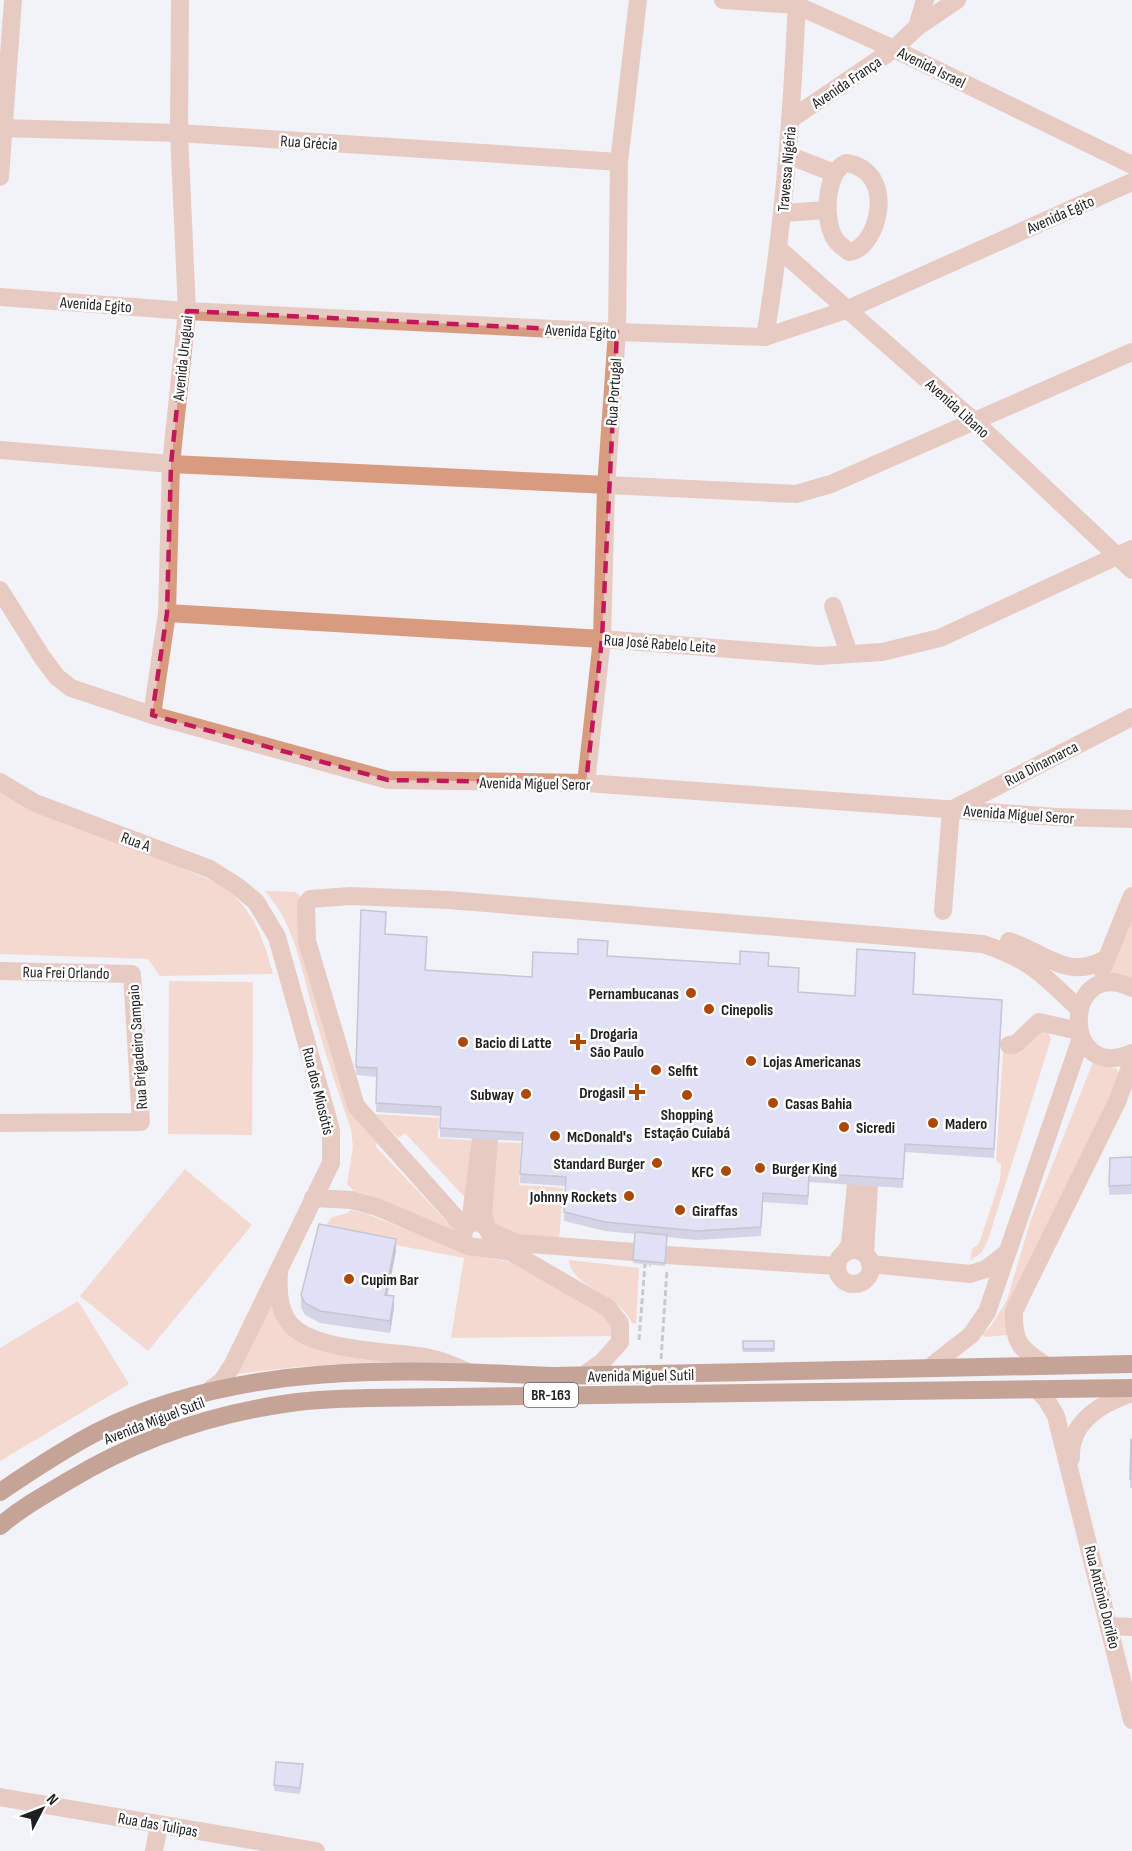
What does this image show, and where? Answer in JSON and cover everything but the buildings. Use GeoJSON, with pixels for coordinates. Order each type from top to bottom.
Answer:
{"type":"FeatureCollection","features":[{"type":"Feature","properties":{"kind":"highway","name":"Avenida Miguel Sutil"},"geometry":{"type":"LineString","coordinates":[[0,1492],[98,1432],[209,1391],[274,1380],[324,1375],[468,1372],[584,1376],[1132,1364]]}},
{"type":"Feature","properties":{"kind":"highway","name":"Avenida Miguel Sutil"},"geometry":{"type":"LineString","coordinates":[[0,1526],[19,1510],[109,1457],[168,1432],[219,1416],[291,1402],[368,1398],[1036,1389],[1132,1390]]}},
{"type":"Feature","properties":{"kind":"street"},"geometry":{"type":"LineString","coordinates":[[0,177],[13,0]]}},
{"type":"Feature","properties":{"kind":"street","name":"Avenida Uruguai"},"geometry":{"type":"LineString","coordinates":[[152,715],[167,613],[171,464],[187,311],[179,134],[180,0]]}},
{"type":"Feature","properties":{"kind":"street","name":"Rua Portugal"},"geometry":{"type":"LineString","coordinates":[[586,783],[602,639],[606,487],[617,332],[618,162],[638,0]]}},
{"type":"Feature","properties":{"kind":"street","name":"Avenida Israel"},"geometry":{"type":"LineString","coordinates":[[723,0],[796,3],[1132,165]]}},
{"type":"Feature","properties":{"kind":"street"},"geometry":{"type":"LineString","coordinates":[[917,27],[925,0]]}},
{"type":"Feature","properties":{"kind":"street","name":"Avenida França"},"geometry":{"type":"LineString","coordinates":[[791,119],[894,49],[917,27],[957,0]]}},
{"type":"Feature","properties":{"kind":"street","name":"Travessa Nigéria"},"geometry":{"type":"LineString","coordinates":[[765,337],[780,250],[791,119],[796,3]]}},
{"type":"Feature","properties":{"kind":"street","name":"Rua Grécia"},"geometry":{"type":"LineString","coordinates":[[2,128],[179,134],[618,162]]}},
{"type":"Feature","properties":{"kind":"street"},"geometry":{"type":"LineString","coordinates":[[788,155],[834,173]]}},
{"type":"Feature","properties":{"kind":"street"},"geometry":{"type":"LineString","coordinates":[[846,163],[859,165],[871,173],[877,184],[877,208],[873,229],[866,244],[857,251],[849,252],[835,241],[828,224],[827,210],[834,173],[838,166],[846,163]]}},
{"type":"Feature","properties":{"kind":"street","name":"Avenida Egito"},"geometry":{"type":"LineString","coordinates":[[0,297],[187,311],[765,337],[846,310],[1132,182]]}},
{"type":"Feature","properties":{"kind":"street"},"geometry":{"type":"LineString","coordinates":[[783,213],[827,210]]}},
{"type":"Feature","properties":{"kind":"street","name":"Avenida Libano"},"geometry":{"type":"LineString","coordinates":[[780,250],[1124,552],[1132,570]]}},
{"type":"Feature","properties":{"kind":"street"},"geometry":{"type":"LineString","coordinates":[[0,450],[171,464],[606,487],[796,494],[831,484],[1132,352]]}},
{"type":"Feature","properties":{"kind":"street","name":"Rua José Rabelo Leite"},"geometry":{"type":"LineString","coordinates":[[167,613],[602,639],[819,656],[882,652],[940,638],[1124,552]]}},
{"type":"Feature","properties":{"kind":"street","name":"Avenida Miguel Seror"},"geometry":{"type":"LineString","coordinates":[[0,590],[42,657],[57,677],[71,688],[152,715],[388,780],[586,783],[1056,817],[1132,819]]}},
{"type":"Feature","properties":{"kind":"street"},"geometry":{"type":"LineString","coordinates":[[833,606],[849,654]]}},
{"type":"Feature","properties":{"kind":"street","name":"Rua Dinamarca"},"geometry":{"type":"LineString","coordinates":[[951,810],[1132,717]]}},
{"type":"Feature","properties":{"kind":"street","name":"Rua A"},"geometry":{"type":"LineString","coordinates":[[0,782],[35,803],[210,870],[242,889],[263,912]]}},
{"type":"Feature","properties":{"kind":"street"},"geometry":{"type":"LineString","coordinates":[[943,911],[951,810]]}},
{"type":"Feature","properties":{"kind":"street"},"geometry":{"type":"LineString","coordinates":[[930,1367],[971,1335],[987,1312],[1080,1035],[1079,1009],[1094,989],[1132,896]]}},
{"type":"Feature","properties":{"kind":"street"},"geometry":{"type":"LineString","coordinates":[[473,1234],[356,1106],[311,960],[305,924],[314,897],[449,900],[984,944],[1012,954],[1034,966],[1079,1009]]}},
{"type":"Feature","properties":{"kind":"street","name":"Rua dos Miosótis"},"geometry":{"type":"LineString","coordinates":[[209,1391],[222,1381],[232,1366],[279,1265],[331,1163],[331,1130],[277,937],[263,912]]}},
{"type":"Feature","properties":{"kind":"street"},"geometry":{"type":"LineString","coordinates":[[952,941],[988,934],[1077,969],[1098,964],[1107,958]]}},
{"type":"Feature","properties":{"kind":"street","name":"Rua Frei Orlando"},"geometry":{"type":"LineString","coordinates":[[0,971],[132,974]]}},
{"type":"Feature","properties":{"kind":"street","name":"Rua Brigadeiro Sampaio"},"geometry":{"type":"LineString","coordinates":[[0,1123],[141,1122],[132,974]]}},
{"type":"Feature","properties":{"kind":"street"},"geometry":{"type":"LineString","coordinates":[[1094,989],[1115,983],[1132,988]]}},
{"type":"Feature","properties":{"kind":"street"},"geometry":{"type":"LineString","coordinates":[[1009,1045],[1016,1044],[1039,1022],[1080,1035],[1092,1050],[1102,1056],[1113,1058],[1132,1053]]}},
{"type":"Feature","properties":{"kind":"street"},"geometry":{"type":"LineString","coordinates":[[1045,1365],[1020,1346],[1013,1331],[1014,1311],[1117,1102],[1132,1062]]}},
{"type":"Feature","properties":{"kind":"street"},"geometry":{"type":"LineString","coordinates":[[856,1185],[869,1186],[867,1259],[869,1275],[857,1284],[842,1279],[841,1260],[850,1244],[856,1185]]}},
{"type":"Feature","properties":{"kind":"street"},"geometry":{"type":"LineString","coordinates":[[313,1198],[352,1200],[473,1234],[511,1252],[608,1308],[620,1323],[621,1334],[616,1349],[584,1376]]}},
{"type":"Feature","properties":{"kind":"street"},"geometry":{"type":"LineString","coordinates":[[473,1234],[494,1233],[517,1243],[561,1248],[634,1252]]}},
{"type":"Feature","properties":{"kind":"street"},"geometry":{"type":"LineString","coordinates":[[511,1252],[539,1245]]}},
{"type":"Feature","properties":{"kind":"street"},"geometry":{"type":"LineString","coordinates":[[557,1278],[555,1261],[561,1248]]}},
{"type":"Feature","properties":{"kind":"street"},"geometry":{"type":"LineString","coordinates":[[660,1258],[841,1260],[854,1251],[867,1259],[970,1274],[986,1269],[1007,1253]]}},
{"type":"Feature","properties":{"kind":"street","name":"Rua dos Miosótis"},"geometry":{"type":"LineString","coordinates":[[279,1265],[280,1303],[286,1319],[302,1333],[328,1343],[432,1358],[468,1372]]}},
{"type":"Feature","properties":{"kind":"street","name":"Rua Antônio Dorilêo"},"geometry":{"type":"LineString","coordinates":[[1036,1389],[1047,1399],[1056,1416],[1111,1626],[1132,1720]]}},
{"type":"Feature","properties":{"kind":"street","name":"Rua Antônio Dorilêo"},"geometry":{"type":"LineString","coordinates":[[1073,1475],[1071,1453],[1075,1434],[1082,1422],[1103,1405],[1132,1390]]}},
{"type":"Feature","properties":{"kind":"street"},"geometry":{"type":"LineString","coordinates":[[1111,1626],[1132,1627]]}},
{"type":"Feature","properties":{"kind":"street","name":"Rua das Tulipas"},"geometry":{"type":"LineString","coordinates":[[0,1797],[316,1851]]}},
{"type":"Feature","properties":{"kind":"street"},"geometry":{"type":"LineString","coordinates":[[154,1851],[159,1825]]}},
{"type":"Feature","properties":{"kind":"path"},"geometry":{"type":"LineString","coordinates":[[639,1340],[645,1264],[653,1265],[660,1258]]}},
{"type":"Feature","properties":{"kind":"path"},"geometry":{"type":"LineString","coordinates":[[662,1346],[667,1278]]}},
{"type":"Feature","properties":{"kind":"highlighted area"},"geometry":{"type":"Polygon","coordinates":[[[187,311],[617,332],[602,639],[586,783],[388,780],[152,715],[167,613],[171,464],[187,311]]]}},
{"type":"Feature","properties":{"kind":"shaded area"},"geometry":{"type":"Polygon","coordinates":[[[0,791],[224,886],[235,896],[256,925],[273,974],[160,976],[148,959],[0,954],[0,791]]]}},
{"type":"Feature","properties":{"kind":"shaded area"},"geometry":{"type":"Polygon","coordinates":[[[265,891],[295,892],[300,896],[352,1107],[380,1140],[375,1146],[448,1223],[452,1219],[457,1232],[370,1195],[354,1191],[347,1184],[353,1147],[351,1129],[322,1040],[296,948],[283,918],[265,891]]]}},
{"type":"Feature","properties":{"kind":"shaded area"},"geometry":{"type":"Polygon","coordinates":[[[1132,919],[1132,982],[1110,975],[1109,966],[1132,919]]]}},
{"type":"Feature","properties":{"kind":"shaded area"},"geometry":{"type":"Polygon","coordinates":[[[169,981],[253,982],[252,1135],[168,1134],[169,981]]]}},
{"type":"Feature","properties":{"kind":"shaded area"},"geometry":{"type":"Polygon","coordinates":[[[1042,1031],[1048,1032],[1051,1039],[988,1240],[982,1252],[970,1261],[972,1249],[979,1244],[1000,1180],[1001,1164],[996,1161],[1003,1052],[1020,1053],[1042,1031]]]}},
{"type":"Feature","properties":{"kind":"shaded area"},"geometry":{"type":"Polygon","coordinates":[[[1093,1062],[1117,1069],[1120,1076],[1007,1335],[985,1337],[982,1334],[991,1326],[1007,1300],[1031,1219],[1093,1062]]]}},
{"type":"Feature","properties":{"kind":"shaded area"},"geometry":{"type":"Polygon","coordinates":[[[375,1114],[439,1118],[438,1138],[478,1141],[471,1211],[463,1210],[469,1202],[405,1133],[398,1138],[375,1114]]]}},
{"type":"Feature","properties":{"kind":"shaded area"},"geometry":{"type":"Polygon","coordinates":[[[493,1142],[521,1143],[519,1185],[563,1188],[559,1240],[505,1233],[490,1218],[493,1142]]]}},
{"type":"Feature","properties":{"kind":"shaded area"},"geometry":{"type":"Polygon","coordinates":[[[185,1169],[252,1225],[148,1351],[80,1296],[185,1169]]]}},
{"type":"Feature","properties":{"kind":"shaded area"},"geometry":{"type":"Polygon","coordinates":[[[350,1210],[367,1214],[471,1255],[515,1263],[607,1316],[615,1336],[451,1338],[464,1258],[322,1231],[332,1217],[348,1213],[350,1210]]]}},
{"type":"Feature","properties":{"kind":"shaded area"},"geometry":{"type":"Polygon","coordinates":[[[569,1260],[639,1268],[636,1324],[632,1323],[617,1305],[578,1277],[569,1260]]]}},
{"type":"Feature","properties":{"kind":"shaded area"},"geometry":{"type":"Polygon","coordinates":[[[273,1298],[278,1317],[408,1364],[322,1365],[237,1374],[273,1298]]]}},
{"type":"Feature","properties":{"kind":"shaded area"},"geometry":{"type":"Polygon","coordinates":[[[78,1301],[129,1384],[0,1461],[0,1348],[78,1301]]]}},
{"type":"Feature","properties":{"kind":"place","name":"Pernambucanas"},"geometry":{"type":"Point","coordinates":[691,993]}},
{"type":"Feature","properties":{"kind":"place","name":"Cinepolis"},"geometry":{"type":"Point","coordinates":[709,1009]}},
{"type":"Feature","properties":{"kind":"place","name":"Bacio di Latte"},"geometry":{"type":"Point","coordinates":[463,1042]}},
{"type":"Feature","properties":{"kind":"place","name":"Drogaria São Paulo"},"geometry":{"type":"Point","coordinates":[578,1042]}},
{"type":"Feature","properties":{"kind":"place","name":"Lojas Americanas"},"geometry":{"type":"Point","coordinates":[751,1061]}},
{"type":"Feature","properties":{"kind":"place","name":"Selfit"},"geometry":{"type":"Point","coordinates":[656,1070]}},
{"type":"Feature","properties":{"kind":"place","name":"Drogasil"},"geometry":{"type":"Point","coordinates":[637,1092]}},
{"type":"Feature","properties":{"kind":"place","name":"Subway"},"geometry":{"type":"Point","coordinates":[526,1094]}},
{"type":"Feature","properties":{"kind":"place","name":"Shopping Estação Cuiabá"},"geometry":{"type":"Point","coordinates":[687,1095]}},
{"type":"Feature","properties":{"kind":"place","name":"Casas Bahia"},"geometry":{"type":"Point","coordinates":[773,1103]}},
{"type":"Feature","properties":{"kind":"place","name":"Madero"},"geometry":{"type":"Point","coordinates":[933,1123]}},
{"type":"Feature","properties":{"kind":"place","name":"Sicredi"},"geometry":{"type":"Point","coordinates":[844,1127]}},
{"type":"Feature","properties":{"kind":"place","name":"McDonald's"},"geometry":{"type":"Point","coordinates":[555,1136]}},
{"type":"Feature","properties":{"kind":"place","name":"Standard Burger"},"geometry":{"type":"Point","coordinates":[657,1163]}},
{"type":"Feature","properties":{"kind":"place","name":"Burger King"},"geometry":{"type":"Point","coordinates":[760,1168]}},
{"type":"Feature","properties":{"kind":"place","name":"KFC"},"geometry":{"type":"Point","coordinates":[726,1171]}},
{"type":"Feature","properties":{"kind":"place","name":"Johnny Rockets"},"geometry":{"type":"Point","coordinates":[629,1196]}},
{"type":"Feature","properties":{"kind":"place","name":"Giraffas"},"geometry":{"type":"Point","coordinates":[680,1210]}},
{"type":"Feature","properties":{"kind":"place","name":"Cupim Bar"},"geometry":{"type":"Point","coordinates":[349,1279]}}]}
